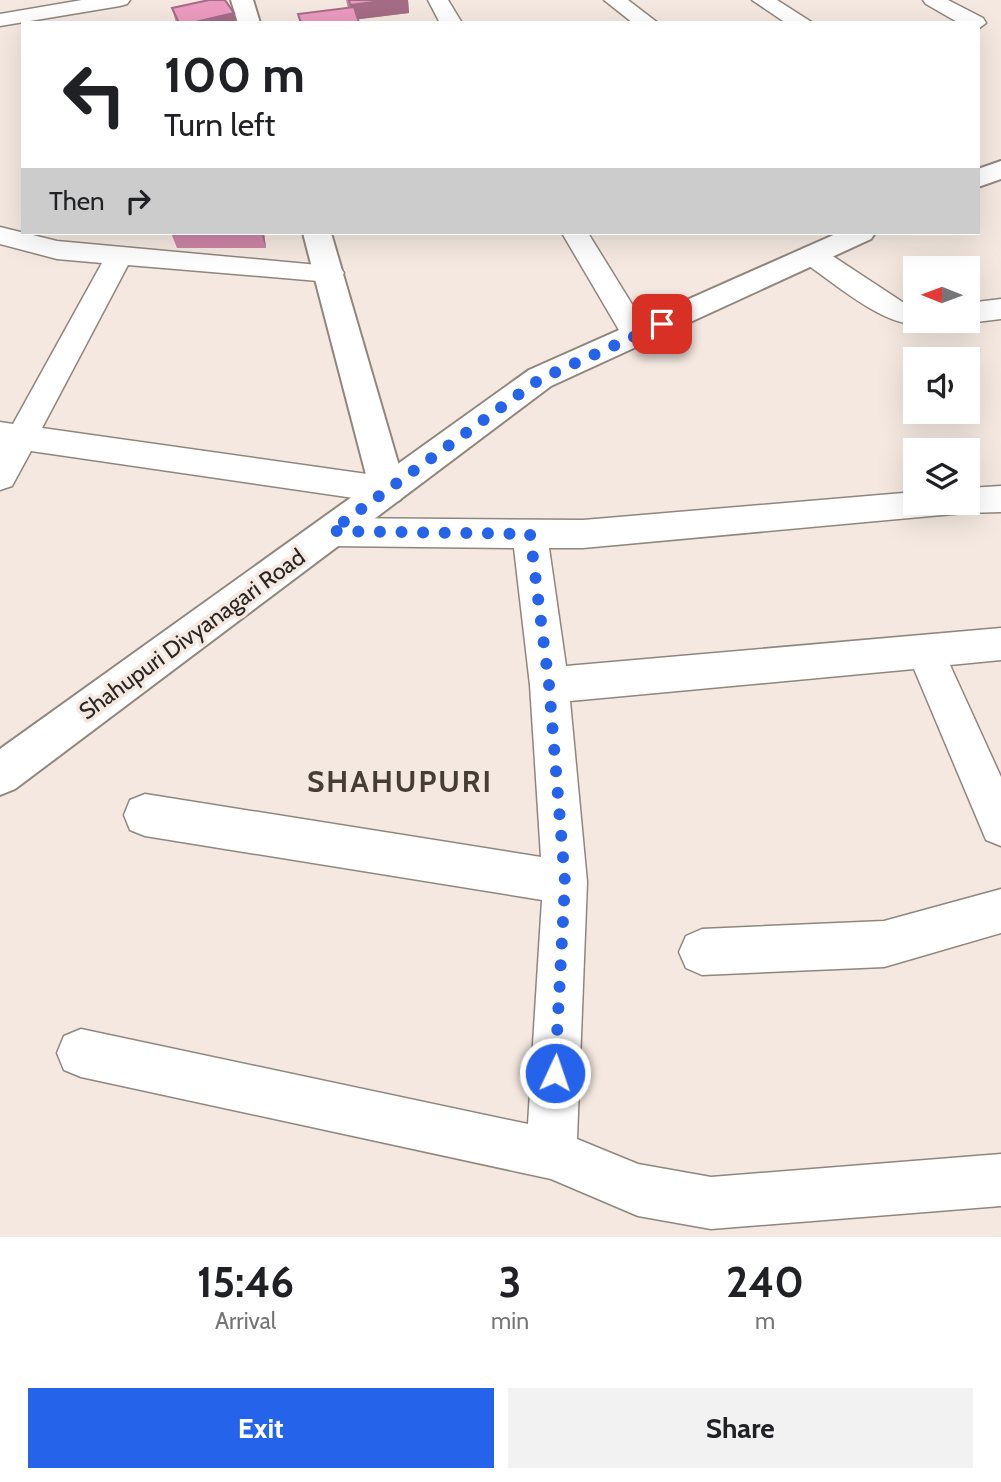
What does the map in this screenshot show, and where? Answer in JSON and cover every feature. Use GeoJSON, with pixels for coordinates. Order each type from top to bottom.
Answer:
{"type":"FeatureCollection","features":[{"type":"Feature","properties":{"kind":"main road"},"geometry":{"type":"LineString","coordinates":[[242,0],[248,21]]}},
{"type":"Feature","properties":{"kind":"main road"},"geometry":{"type":"LineString","coordinates":[[980,178],[1001,169]]}},
{"type":"Feature","properties":{"kind":"main road"},"geometry":{"type":"LineString","coordinates":[[318,235],[388,490]]}},
{"type":"Feature","properties":{"kind":"main road","name":"Shahupuri Divyanagari Road"},"geometry":{"type":"LineString","coordinates":[[0,775],[540,379],[857,235]]}},
{"type":"Feature","properties":{"kind":"street"},"geometry":{"type":"LineString","coordinates":[[21,37],[12,12],[120,0]]}},
{"type":"Feature","properties":{"kind":"street"},"geometry":{"type":"LineString","coordinates":[[438,0],[450,21]]}},
{"type":"Feature","properties":{"kind":"street"},"geometry":{"type":"LineString","coordinates":[[614,0],[644,21]]}},
{"type":"Feature","properties":{"kind":"street"},"geometry":{"type":"LineString","coordinates":[[762,0],[799,21]]}},
{"type":"Feature","properties":{"kind":"street"},"geometry":{"type":"LineString","coordinates":[[933,0],[975,21]]}},
{"type":"Feature","properties":{"kind":"street"},"geometry":{"type":"LineString","coordinates":[[0,235],[55,242],[120,255],[330,273]]}},
{"type":"Feature","properties":{"kind":"street"},"geometry":{"type":"LineString","coordinates":[[576,235],[636,335]]}},
{"type":"Feature","properties":{"kind":"street"},"geometry":{"type":"LineString","coordinates":[[0,477],[11,436],[120,255]]}},
{"type":"Feature","properties":{"kind":"street"},"geometry":{"type":"LineString","coordinates":[[813,255],[894,310],[903,313]]}},
{"type":"Feature","properties":{"kind":"street"},"geometry":{"type":"LineString","coordinates":[[980,312],[1001,309]]}},
{"type":"Feature","properties":{"kind":"street"},"geometry":{"type":"LineString","coordinates":[[11,436],[388,490]]}},
{"type":"Feature","properties":{"kind":"street"},"geometry":{"type":"LineString","coordinates":[[980,500],[1001,499]]}},
{"type":"Feature","properties":{"kind":"street"},"geometry":{"type":"LineString","coordinates":[[331,531],[583,534],[903,507]]}},
{"type":"Feature","properties":{"kind":"street"},"geometry":{"type":"LineString","coordinates":[[530,534],[549,685],[565,882],[551,1154]]}},
{"type":"Feature","properties":{"kind":"street"},"geometry":{"type":"LineString","coordinates":[[549,685],[1001,644]]}},
{"type":"Feature","properties":{"kind":"street"},"geometry":{"type":"LineString","coordinates":[[925,651],[1001,825]]}},
{"type":"Feature","properties":{"kind":"street"},"geometry":{"type":"LineString","coordinates":[[145,815],[565,882]]}},
{"type":"Feature","properties":{"kind":"street"},"geometry":{"type":"LineString","coordinates":[[702,952],[884,944],[1001,911]]}},
{"type":"Feature","properties":{"kind":"street"},"geometry":{"type":"LineString","coordinates":[[81,1053],[551,1154],[638,1190],[711,1203],[1001,1180]]}},
{"type":"Feature","properties":{"kind":"building"},"geometry":{"type":"Polygon","coordinates":[[[209,0],[225,0],[234,13],[200,21],[178,21],[172,8],[209,0]]]}},
{"type":"Feature","properties":{"kind":"building"},"geometry":{"type":"Polygon","coordinates":[[[349,0],[389,0],[350,5],[349,0]]]}},
{"type":"Feature","properties":{"kind":"building"},"geometry":{"type":"Polygon","coordinates":[[[354,7],[358,21],[300,21],[298,14],[354,7]]]}},
{"type":"Feature","properties":{"kind":"district","name":"SHAHUPURI"},"geometry":{"type":"Point","coordinates":[400,782]}},
{"type":"Feature","properties":{"kind":"route"},"geometry":{"type":"LineString","coordinates":[[555,1073],[565,882],[549,685],[530,534],[331,531],[540,379],[662,324]]}}]}
